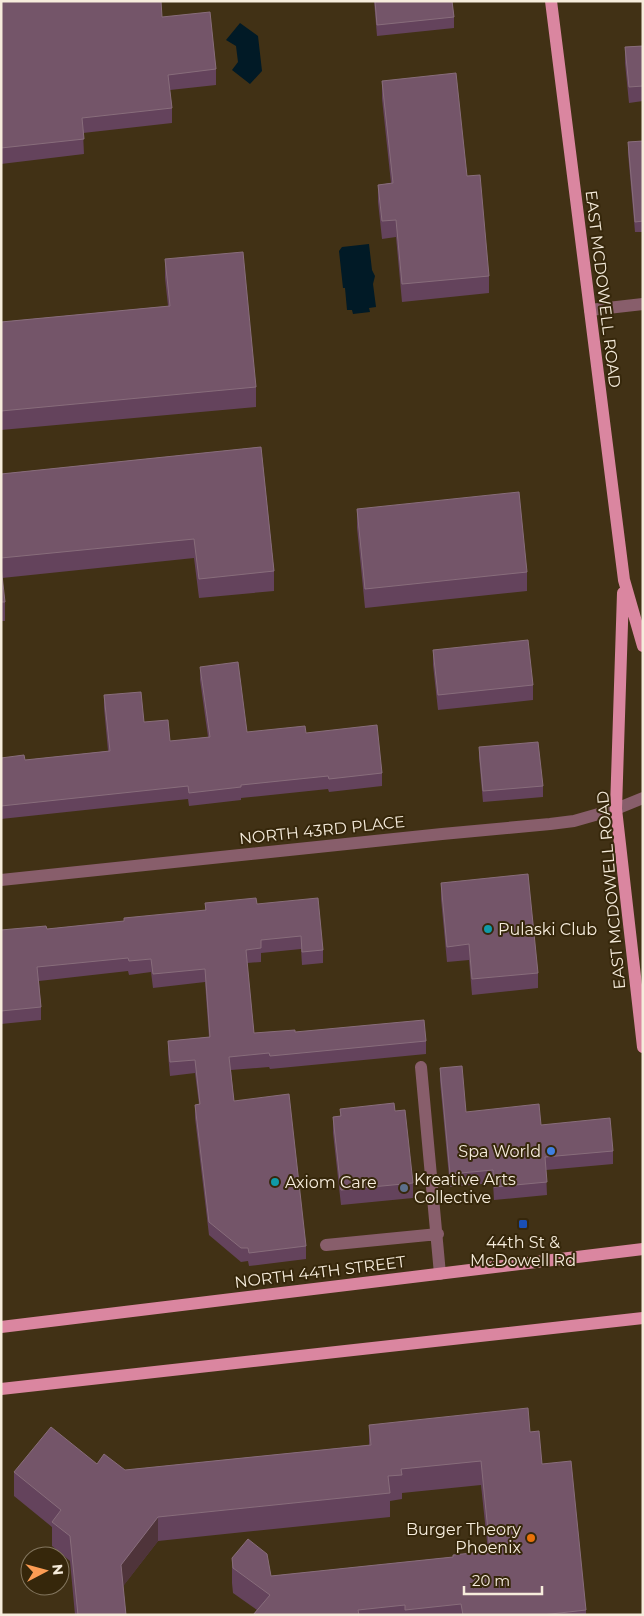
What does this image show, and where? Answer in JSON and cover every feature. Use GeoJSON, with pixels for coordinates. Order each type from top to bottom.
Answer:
{"type":"FeatureCollection","features":[{"type":"Feature","properties":{"kind":"main road","name":"EAST MCDOWELL ROAD"},"geometry":{"type":"LineString","coordinates":[[551,1],[624,580],[643,646]]}},
{"type":"Feature","properties":{"kind":"main road","name":"EAST MCDOWELL ROAD"},"geometry":{"type":"LineString","coordinates":[[624,580],[616,809],[643,1047]]}},
{"type":"Feature","properties":{"kind":"main road","name":"NORTH 44TH STREET"},"geometry":{"type":"LineString","coordinates":[[1,1327],[643,1249]]}},
{"type":"Feature","properties":{"kind":"main road"},"geometry":{"type":"LineString","coordinates":[[1,1390],[643,1318]]}},
{"type":"Feature","properties":{"kind":"street"},"geometry":{"type":"LineString","coordinates":[[590,310],[643,304]]}},
{"type":"Feature","properties":{"kind":"street","name":"NORTH 43RD PLACE"},"geometry":{"type":"LineString","coordinates":[[1,880],[574,821],[616,809],[643,798]]}},
{"type":"Feature","properties":{"kind":"street"},"geometry":{"type":"LineString","coordinates":[[421,1067],[438,1234],[440,1274]]}},
{"type":"Feature","properties":{"kind":"street"},"geometry":{"type":"LineString","coordinates":[[326,1245],[438,1234]]}},
{"type":"Feature","properties":{"kind":"water"},"geometry":{"type":"Polygon","coordinates":[[[240,23],[258,36],[262,71],[250,84],[232,70],[238,62],[236,46],[226,40],[240,23]]]}},
{"type":"Feature","properties":{"kind":"water"},"geometry":{"type":"Polygon","coordinates":[[[369,244],[372,270],[375,276],[373,284],[376,307],[369,308],[370,312],[353,314],[352,310],[347,310],[339,251],[342,247],[369,244]]]}},
{"type":"Feature","properties":{"kind":"building"},"geometry":{"type":"Polygon","coordinates":[[[1,1],[161,1],[162,17],[210,12],[216,69],[168,75],[172,108],[82,118],[84,139],[1,148],[1,1]]]}},
{"type":"Feature","properties":{"kind":"building"},"geometry":{"type":"Polygon","coordinates":[[[375,1],[452,1],[454,17],[377,25],[375,1]]]}},
{"type":"Feature","properties":{"kind":"building"},"geometry":{"type":"Polygon","coordinates":[[[643,46],[643,86],[629,87],[625,47],[643,46]]]}},
{"type":"Feature","properties":{"kind":"building"},"geometry":{"type":"Polygon","coordinates":[[[456,73],[467,176],[480,175],[489,276],[402,284],[396,220],[382,221],[378,185],[393,183],[382,81],[456,73]]]}},
{"type":"Feature","properties":{"kind":"building"},"geometry":{"type":"Polygon","coordinates":[[[643,141],[643,221],[635,222],[628,142],[643,141]]]}},
{"type":"Feature","properties":{"kind":"building"},"geometry":{"type":"Polygon","coordinates":[[[243,252],[256,387],[1,411],[1,322],[170,306],[165,259],[243,252]]]}},
{"type":"Feature","properties":{"kind":"building"},"geometry":{"type":"Polygon","coordinates":[[[261,447],[274,571],[199,579],[194,539],[1,558],[1,474],[261,447]]]}},
{"type":"Feature","properties":{"kind":"building"},"geometry":{"type":"Polygon","coordinates":[[[519,492],[527,572],[365,589],[357,509],[519,492]]]}},
{"type":"Feature","properties":{"kind":"building"},"geometry":{"type":"Polygon","coordinates":[[[1,566],[5,602],[1,602],[1,566]]]}},
{"type":"Feature","properties":{"kind":"building"},"geometry":{"type":"Polygon","coordinates":[[[528,640],[533,685],[438,695],[433,650],[528,640]]]}},
{"type":"Feature","properties":{"kind":"building"},"geometry":{"type":"Polygon","coordinates":[[[238,662],[247,732],[305,726],[306,733],[377,725],[382,773],[329,779],[328,776],[241,785],[241,787],[189,793],[188,786],[1,806],[1,758],[24,755],[25,760],[110,751],[104,695],[141,692],[144,722],[168,720],[170,741],[210,737],[200,667],[238,662]]]}},
{"type":"Feature","properties":{"kind":"building"},"geometry":{"type":"Polygon","coordinates":[[[538,742],[543,786],[483,791],[479,747],[538,742]]]}},
{"type":"Feature","properties":{"kind":"building","name":"Pulaski Club"},"geometry":{"type":"Polygon","coordinates":[[[528,874],[538,973],[472,979],[469,944],[447,947],[441,883],[528,874]]]}},
{"type":"Feature","properties":{"kind":"building"},"geometry":{"type":"Polygon","coordinates":[[[256,898],[257,904],[318,898],[323,950],[302,952],[301,936],[261,940],[261,948],[246,950],[254,1033],[295,1030],[295,1032],[424,1020],[426,1041],[270,1056],[269,1053],[229,1057],[234,1101],[289,1094],[306,1246],[249,1253],[248,1248],[241,1248],[209,1222],[195,1105],[200,1104],[195,1060],[170,1062],[168,1041],[210,1037],[205,969],[153,974],[151,959],[129,961],[128,958],[37,967],[41,1007],[1,1011],[1,930],[46,926],[47,929],[124,921],[124,918],[206,910],[205,903],[256,898]]]}},
{"type":"Feature","properties":{"kind":"building"},"geometry":{"type":"Polygon","coordinates":[[[462,1066],[466,1112],[539,1104],[541,1125],[610,1118],[613,1151],[545,1157],[547,1182],[494,1187],[493,1170],[450,1174],[440,1068],[462,1066]]]}},
{"type":"Feature","properties":{"kind":"building"},"geometry":{"type":"Polygon","coordinates":[[[394,1103],[395,1111],[405,1110],[413,1183],[341,1190],[333,1117],[341,1116],[340,1109],[394,1103]]]}},
{"type":"Feature","properties":{"kind":"building"},"geometry":{"type":"Polygon","coordinates":[[[528,1408],[530,1432],[539,1431],[542,1464],[571,1461],[586,1610],[542,1615],[463,1615],[461,1604],[405,1610],[405,1605],[358,1610],[359,1615],[253,1615],[270,1595],[233,1568],[232,1558],[248,1539],[267,1554],[271,1576],[453,1557],[453,1555],[490,1551],[481,1461],[401,1469],[402,1475],[388,1476],[390,1493],[158,1517],[121,1565],[126,1615],[78,1615],[70,1536],[52,1522],[61,1510],[14,1472],[51,1427],[97,1464],[104,1454],[125,1470],[371,1445],[369,1425],[528,1408]]]}},
{"type":"Feature","properties":{"kind":"place","name":"Pulaski Club"},"geometry":{"type":"Point","coordinates":[488,929]}},
{"type":"Feature","properties":{"kind":"place","name":"Spa World"},"geometry":{"type":"Point","coordinates":[551,1151]}},
{"type":"Feature","properties":{"kind":"place","name":"Axiom Care"},"geometry":{"type":"Point","coordinates":[275,1182]}},
{"type":"Feature","properties":{"kind":"place","name":"Kreative Arts Collective"},"geometry":{"type":"Point","coordinates":[404,1188]}},
{"type":"Feature","properties":{"kind":"place","name":"44th St & McDowell Rd"},"geometry":{"type":"Point","coordinates":[523,1224]}},
{"type":"Feature","properties":{"kind":"place","name":"Burger Theory Phoenix"},"geometry":{"type":"Point","coordinates":[531,1538]}}]}
